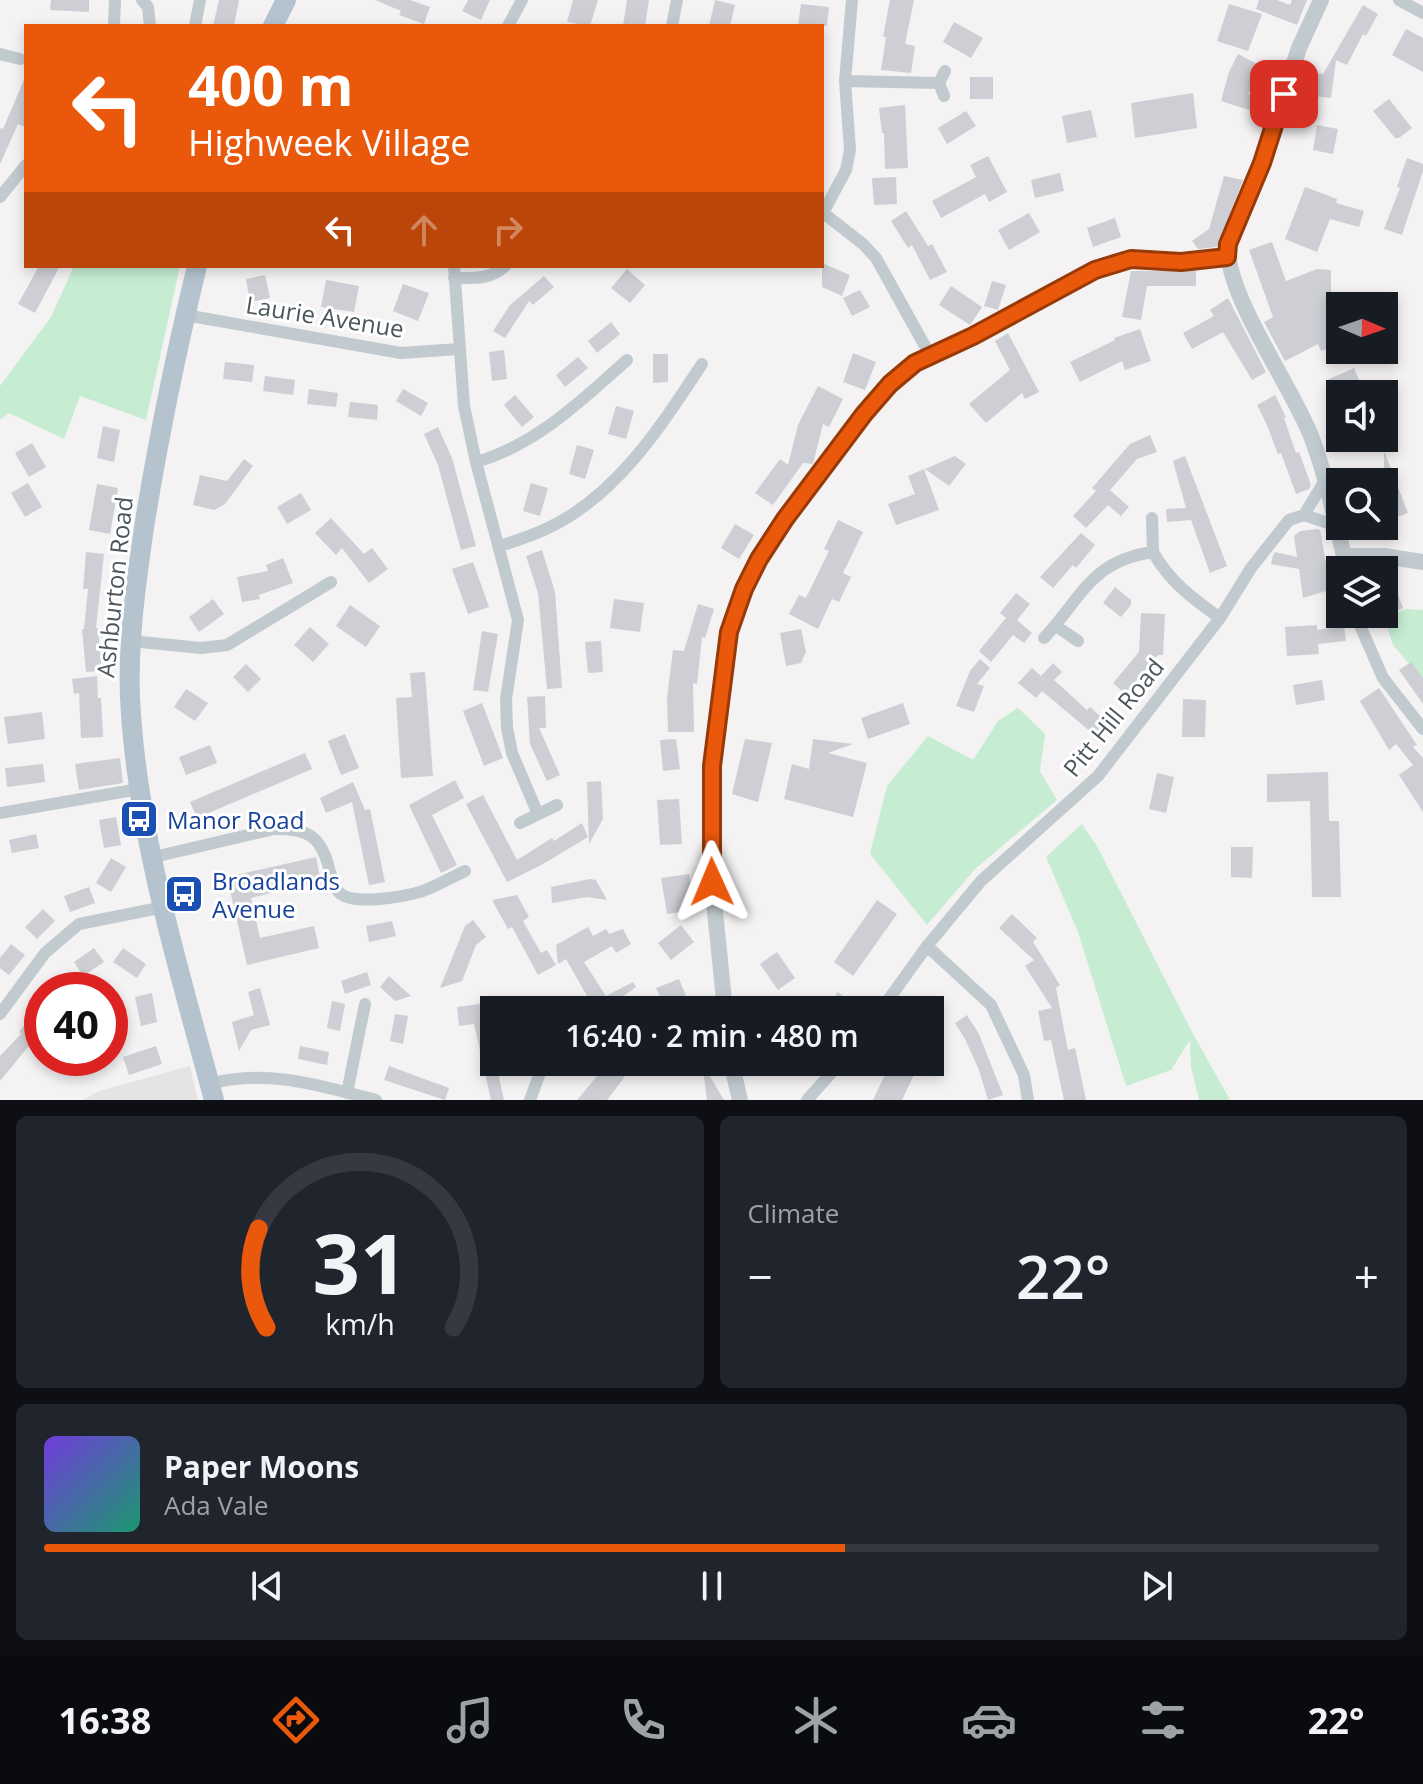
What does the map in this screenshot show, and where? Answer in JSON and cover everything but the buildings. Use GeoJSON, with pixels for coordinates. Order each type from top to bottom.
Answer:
{"type":"FeatureCollection","features":[{"type":"Feature","properties":{"kind":"main road"},"geometry":{"type":"LineString","coordinates":[[274,24],[286,0]]}},
{"type":"Feature","properties":{"kind":"main road","name":"Ashburton Road"},"geometry":{"type":"LineString","coordinates":[[197,268],[153,470],[135,591],[130,694],[139,789],[164,907],[211,1092]]}},
{"type":"Feature","properties":{"kind":"street"},"geometry":{"type":"LineString","coordinates":[[114,24],[115,0]]}},
{"type":"Feature","properties":{"kind":"street"},"geometry":{"type":"LineString","coordinates":[[142,0],[148,7],[150,24]]}},
{"type":"Feature","properties":{"kind":"street"},"geometry":{"type":"LineString","coordinates":[[195,24],[200,0]]}},
{"type":"Feature","properties":{"kind":"street"},"geometry":{"type":"LineString","coordinates":[[509,24],[522,0]]}},
{"type":"Feature","properties":{"kind":"street"},"geometry":{"type":"LineString","coordinates":[[672,24],[677,0]]}},
{"type":"Feature","properties":{"kind":"street"},"geometry":{"type":"LineString","coordinates":[[824,209],[838,187],[848,160],[845,81],[852,0]]}},
{"type":"Feature","properties":{"kind":"street"},"geometry":{"type":"LineString","coordinates":[[1321,0],[1299,48],[1262,163],[1228,244],[1227,257],[1244,304],[1295,398],[1312,438],[1326,484]]}},
{"type":"Feature","properties":{"kind":"street"},"geometry":{"type":"LineString","coordinates":[[1399,0],[1423,13]]}},
{"type":"Feature","properties":{"kind":"street"},"geometry":{"type":"LineString","coordinates":[[0,54],[20,59]]}},
{"type":"Feature","properties":{"kind":"street"},"geometry":{"type":"LineString","coordinates":[[845,81],[942,77],[944,96]]}},
{"type":"Feature","properties":{"kind":"street"},"geometry":{"type":"LineString","coordinates":[[0,197],[24,167]]}},
{"type":"Feature","properties":{"kind":"street"},"geometry":{"type":"LineString","coordinates":[[824,214],[876,258],[930,355]]}},
{"type":"Feature","properties":{"kind":"street"},"geometry":{"type":"LineString","coordinates":[[724,996],[712,882],[712,780],[729,632],[744,589],[785,519],[833,452],[890,384],[930,355],[973,336],[1095,270],[1131,259],[1181,262],[1227,257]]}},
{"type":"Feature","properties":{"kind":"street"},"geometry":{"type":"LineString","coordinates":[[503,268],[481,278],[454,272],[464,406],[518,620],[506,699],[507,728],[512,753],[538,814]]}},
{"type":"Feature","properties":{"kind":"street","name":"Laurie Avenue"},"geometry":{"type":"LineString","coordinates":[[185,315],[401,353],[459,349]]}},
{"type":"Feature","properties":{"kind":"street"},"geometry":{"type":"LineString","coordinates":[[476,462],[517,446],[555,421],[627,359]]}},
{"type":"Feature","properties":{"kind":"street"},"geometry":{"type":"LineString","coordinates":[[500,546],[557,523],[619,476],[674,406],[702,364]]}},
{"type":"Feature","properties":{"kind":"street","name":"Pitt Hill Road"},"geometry":{"type":"LineString","coordinates":[[891,996],[927,946],[981,881],[1098,776],[1220,618],[1251,568],[1289,520],[1304,515],[1325,480]]}},
{"type":"Feature","properties":{"kind":"street"},"geometry":{"type":"LineString","coordinates":[[1304,515],[1326,522]]}},
{"type":"Feature","properties":{"kind":"street"},"geometry":{"type":"LineString","coordinates":[[1152,518],[1153,552],[1164,572],[1182,590],[1220,618]]}},
{"type":"Feature","properties":{"kind":"street"},"geometry":{"type":"LineString","coordinates":[[1044,638],[1094,577],[1132,555],[1153,552]]}},
{"type":"Feature","properties":{"kind":"street"},"geometry":{"type":"LineString","coordinates":[[1398,558],[1423,562]]}},
{"type":"Feature","properties":{"kind":"street"},"geometry":{"type":"LineString","coordinates":[[131,641],[201,648],[227,645],[331,582]]}},
{"type":"Feature","properties":{"kind":"street"},"geometry":{"type":"LineString","coordinates":[[1056,626],[1078,641]]}},
{"type":"Feature","properties":{"kind":"street"},"geometry":{"type":"LineString","coordinates":[[1361,628],[1383,678],[1423,729]]}},
{"type":"Feature","properties":{"kind":"street"},"geometry":{"type":"LineString","coordinates":[[0,813],[139,789]]}},
{"type":"Feature","properties":{"kind":"street"},"geometry":{"type":"LineString","coordinates":[[520,823],[557,805]]}},
{"type":"Feature","properties":{"kind":"street"},"geometry":{"type":"LineString","coordinates":[[154,857],[274,829],[292,828],[309,832],[320,844],[339,893],[354,901],[420,892],[465,871]]}},
{"type":"Feature","properties":{"kind":"street"},"geometry":{"type":"LineString","coordinates":[[0,1014],[45,953],[79,924],[164,907]]}},
{"type":"Feature","properties":{"kind":"street"},"geometry":{"type":"LineString","coordinates":[[927,946],[991,1005],[1024,1075],[1028,1100]]}},
{"type":"Feature","properties":{"kind":"street"},"geometry":{"type":"LineString","coordinates":[[347,1093],[365,1004]]}},
{"type":"Feature","properties":{"kind":"street"},"geometry":{"type":"LineString","coordinates":[[211,1092],[241,1076],[268,1076],[376,1100]]}},
{"type":"Feature","properties":{"kind":"street"},"geometry":{"type":"LineString","coordinates":[[530,1100],[539,1076]]}},
{"type":"Feature","properties":{"kind":"street"},"geometry":{"type":"LineString","coordinates":[[734,1076],[740,1100]]}},
{"type":"Feature","properties":{"kind":"street"},"geometry":{"type":"LineString","coordinates":[[807,1100],[828,1076]]}},
{"type":"Feature","properties":{"kind":"shaded area"},"geometry":{"type":"Polygon","coordinates":[[[190,1066],[198,1100],[83,1100],[99,1091],[190,1066]]]}},
{"type":"Feature","properties":{"kind":"green space"},"geometry":{"type":"Polygon","coordinates":[[[73,268],[180,268],[146,420],[80,396],[64,439],[9,413],[0,420],[0,386],[51,317],[73,268]]]}},
{"type":"Feature","properties":{"kind":"green space"},"geometry":{"type":"Polygon","coordinates":[[[1423,610],[1423,680],[1393,645],[1387,628],[1398,628],[1398,612],[1423,610]]]}},
{"type":"Feature","properties":{"kind":"green space"},"geometry":{"type":"Polygon","coordinates":[[[1018,708],[1045,734],[1040,771],[1057,800],[975,869],[927,925],[870,854],[887,786],[928,736],[973,760],[998,721],[1018,708]]]}},
{"type":"Feature","properties":{"kind":"green space"},"geometry":{"type":"Polygon","coordinates":[[[1082,824],[1097,846],[1230,1100],[1199,1100],[1191,1067],[1190,1040],[1171,1070],[1126,1086],[1078,932],[1046,857],[1082,824]]]}},
{"type":"Feature","properties":{"kind":"place","name":"Manor Road"},"geometry":{"type":"Point","coordinates":[139,819]}},
{"type":"Feature","properties":{"kind":"place","name":"Broadlands Avenue"},"geometry":{"type":"Point","coordinates":[184,894]}},
{"type":"Feature","properties":{"kind":"route"},"geometry":{"type":"LineString","coordinates":[[712,882],[712,766],[729,632],[744,589],[759,559],[833,452],[890,384],[915,363],[973,336],[1080,277],[1131,259],[1181,262],[1227,257],[1228,244],[1262,163],[1284,94]]}}]}
